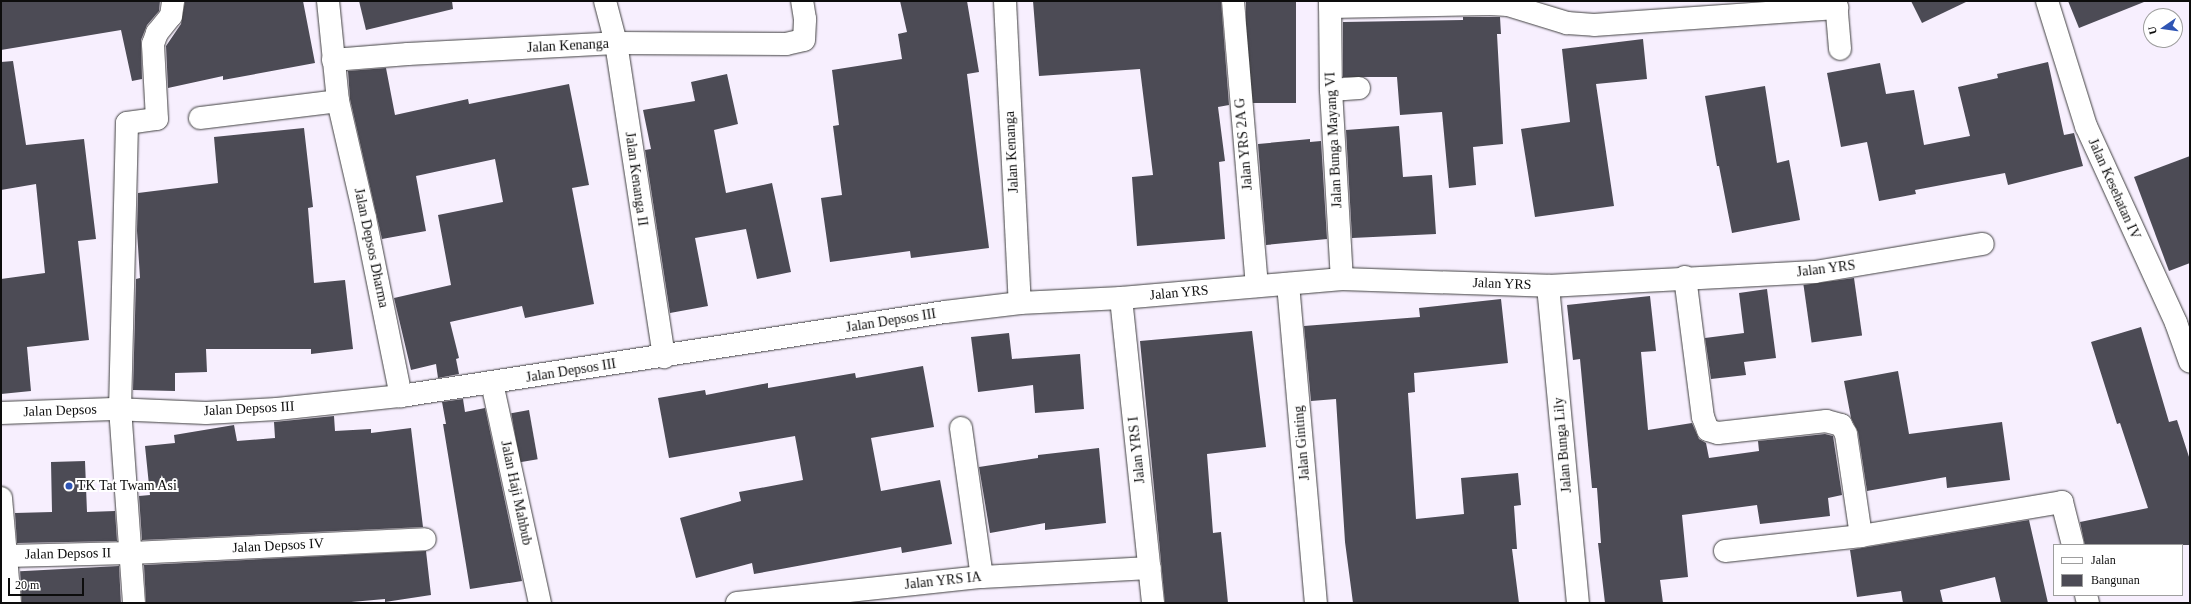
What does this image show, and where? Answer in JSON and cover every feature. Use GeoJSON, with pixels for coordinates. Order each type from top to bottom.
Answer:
{"type":"FeatureCollection","features":[{"type":"Feature","properties":{"kind":"street"},"geometry":{"type":"LineString","coordinates":[[134,603],[120,419],[127,123],[157,119],[153,44],[157,33],[171,16],[173,1]]}},
{"type":"Feature","properties":{"kind":"street"},"geometry":{"type":"LineString","coordinates":[[200,118],[338,101],[328,1]]}},
{"type":"Feature","properties":{"kind":"street","name":"Jalan Kenanga II"},"geometry":{"type":"LineString","coordinates":[[605,1],[616,43],[664,357]]}},
{"type":"Feature","properties":{"kind":"street","name":"Jalan Kenanga"},"geometry":{"type":"LineString","coordinates":[[333,60],[408,54],[616,43],[786,44],[804,40],[805,19],[802,1]]}},
{"type":"Feature","properties":{"kind":"street","name":"Jalan Kenanga"},"geometry":{"type":"LineString","coordinates":[[1005,1],[1020,303]]}},
{"type":"Feature","properties":{"kind":"street","name":"Jalan YRS 2A G"},"geometry":{"type":"LineString","coordinates":[[1233,1],[1257,286]]}},
{"type":"Feature","properties":{"kind":"street","name":"Jalan Kesehatan IV"},"geometry":{"type":"LineString","coordinates":[[2047,1],[2086,126],[2183,320],[2190,362]]}},
{"type":"Feature","properties":{"kind":"street"},"geometry":{"type":"LineString","coordinates":[[1330,4],[1508,5],[1567,23],[1594,25],[1836,5],[1840,49]]}},
{"type":"Feature","properties":{"kind":"street","name":"Jalan Bunga Mayang VI"},"geometry":{"type":"LineString","coordinates":[[1330,4],[1331,90],[1342,279]]}},
{"type":"Feature","properties":{"kind":"street"},"geometry":{"type":"LineString","coordinates":[[1331,90],[1359,88]]}},
{"type":"Feature","properties":{"kind":"street","name":"Jalan Depsos Dharma"},"geometry":{"type":"LineString","coordinates":[[338,101],[365,218],[401,396]]}},
{"type":"Feature","properties":{"kind":"street","name":"Jalan YRS"},"geometry":{"type":"LineString","coordinates":[[1020,303],[1122,298],[1342,279],[1548,286],[1684,277],[1814,272],[1983,244]]}},
{"type":"Feature","properties":{"kind":"street"},"geometry":{"type":"LineString","coordinates":[[1684,277],[1703,417],[1708,430],[1718,433],[1826,421],[1841,425],[1846,434],[1861,536]]}},
{"type":"Feature","properties":{"kind":"street","name":"Jalan Ginting"},"geometry":{"type":"LineString","coordinates":[[1288,284],[1316,603]]}},
{"type":"Feature","properties":{"kind":"street","name":"Jalan Bunga Lily"},"geometry":{"type":"LineString","coordinates":[[1548,286],[1578,603]]}},
{"type":"Feature","properties":{"kind":"street","name":"Jalan YRS I"},"geometry":{"type":"LineString","coordinates":[[1122,298],[1153,603]]}},
{"type":"Feature","properties":{"kind":"street","name":"Jalan Depsos III"},"geometry":{"type":"LineString","coordinates":[[120,419],[401,396],[664,357],[945,312],[1020,303]]}},
{"type":"Feature","properties":{"kind":"street","name":"Jalan Haji Mahbub"},"geometry":{"type":"LineString","coordinates":[[492,383],[540,603]]}},
{"type":"Feature","properties":{"kind":"street","name":"Jalan Depsos"},"geometry":{"type":"LineString","coordinates":[[1,413],[120,419]]}},
{"type":"Feature","properties":{"kind":"street"},"geometry":{"type":"LineString","coordinates":[[961,428],[982,577]]}},
{"type":"Feature","properties":{"kind":"street","name":"Jalan Depsos II"},"geometry":{"type":"LineString","coordinates":[[1,498],[10,603]]}},
{"type":"Feature","properties":{"kind":"street"},"geometry":{"type":"LineString","coordinates":[[1725,551],[1861,536],[2062,502],[2073,544]]}},
{"type":"Feature","properties":{"kind":"street","name":"Jalan Depsos IV"},"geometry":{"type":"LineString","coordinates":[[131,552],[425,539]]}},
{"type":"Feature","properties":{"kind":"street","name":"Jalan Depsos II"},"geometry":{"type":"LineString","coordinates":[[6,556],[131,552]]}},
{"type":"Feature","properties":{"kind":"street","name":"Jalan YRS IA"},"geometry":{"type":"LineString","coordinates":[[737,603],[817,598],[982,577],[1150,568]]}},
{"type":"Feature","properties":{"kind":"building"},"geometry":{"type":"Polygon","coordinates":[[[1,1],[160,1],[159,11],[147,25],[141,40],[142,79],[132,81],[121,30],[1,50],[1,1]]]}},
{"type":"Feature","properties":{"kind":"building"},"geometry":{"type":"Polygon","coordinates":[[[185,1],[303,1],[315,63],[223,80],[223,76],[168,88],[166,46],[181,24],[185,1]]]}},
{"type":"Feature","properties":{"kind":"building"},"geometry":{"type":"Polygon","coordinates":[[[359,1],[452,1],[453,9],[366,30],[359,1]]]}},
{"type":"Feature","properties":{"kind":"building"},"geometry":{"type":"Polygon","coordinates":[[[900,1],[967,1],[979,72],[967,74],[989,248],[911,258],[910,251],[830,262],[821,198],[842,195],[833,126],[839,125],[832,70],[902,59],[898,34],[907,32],[900,1]]]}},
{"type":"Feature","properties":{"kind":"building"},"geometry":{"type":"Polygon","coordinates":[[[1033,1],[1221,1],[1229,105],[1218,107],[1225,161],[1219,162],[1225,239],[1137,246],[1132,177],[1153,175],[1140,69],[1039,76],[1033,1]]]}},
{"type":"Feature","properties":{"kind":"building"},"geometry":{"type":"Polygon","coordinates":[[[1246,1],[1296,1],[1296,103],[1246,103],[1246,1]]]}},
{"type":"Feature","properties":{"kind":"building"},"geometry":{"type":"Polygon","coordinates":[[[1911,1],[1968,1],[1922,23],[1911,1]]]}},
{"type":"Feature","properties":{"kind":"building"},"geometry":{"type":"Polygon","coordinates":[[[2068,1],[2144,1],[2144,2],[2079,28],[2068,1]]]}},
{"type":"Feature","properties":{"kind":"building"},"geometry":{"type":"Polygon","coordinates":[[[1463,17],[1500,17],[1501,34],[1497,34],[1503,144],[1473,147],[1476,185],[1449,188],[1442,112],[1400,115],[1397,77],[1343,77],[1343,22],[1463,20],[1463,17]]]}},
{"type":"Feature","properties":{"kind":"building"},"geometry":{"type":"Polygon","coordinates":[[[1643,39],[1647,79],[1596,84],[1614,206],[1535,217],[1521,129],[1570,122],[1562,49],[1643,39]]]}},
{"type":"Feature","properties":{"kind":"building"},"geometry":{"type":"Polygon","coordinates":[[[13,61],[26,145],[84,139],[96,239],[78,241],[89,340],[27,347],[31,391],[1,394],[1,279],[45,273],[36,184],[1,190],[1,62],[13,61]]]}},
{"type":"Feature","properties":{"kind":"building"},"geometry":{"type":"Polygon","coordinates":[[[2048,62],[2064,135],[2074,133],[2083,166],[2008,185],[2005,173],[1915,190],[1916,194],[1879,201],[1867,142],[1841,147],[1827,73],[1880,63],[1886,94],[1914,90],[1924,145],[1970,136],[1958,87],[1998,78],[1997,74],[2048,62]]]}},
{"type":"Feature","properties":{"kind":"building"},"geometry":{"type":"Polygon","coordinates":[[[386,68],[395,115],[468,99],[469,104],[569,84],[589,185],[572,188],[594,304],[525,318],[522,306],[450,322],[459,358],[456,359],[459,374],[438,378],[436,364],[411,370],[394,298],[451,285],[438,215],[503,202],[495,159],[416,176],[426,231],[382,239],[350,99],[348,71],[386,68]]]}},
{"type":"Feature","properties":{"kind":"building"},"geometry":{"type":"Polygon","coordinates":[[[727,74],[738,124],[714,130],[726,193],[772,183],[791,272],[757,279],[746,229],[695,238],[708,306],[670,313],[645,150],[651,149],[643,110],[695,101],[691,82],[727,74]]]}},
{"type":"Feature","properties":{"kind":"building"},"geometry":{"type":"Polygon","coordinates":[[[1765,86],[1777,163],[1789,160],[1800,220],[1732,233],[1719,166],[1717,166],[1705,96],[1765,86]]]}},
{"type":"Feature","properties":{"kind":"building"},"geometry":{"type":"Polygon","coordinates":[[[1399,126],[1403,177],[1432,175],[1436,234],[1352,238],[1346,130],[1399,126]]]}},
{"type":"Feature","properties":{"kind":"building"},"geometry":{"type":"Polygon","coordinates":[[[304,128],[313,207],[308,208],[314,283],[345,280],[353,349],[311,354],[311,349],[206,349],[207,372],[175,373],[175,391],[133,390],[136,279],[140,278],[137,231],[138,193],[218,183],[214,137],[304,128]]]}},
{"type":"Feature","properties":{"kind":"building"},"geometry":{"type":"Polygon","coordinates":[[[1310,139],[1310,142],[1321,141],[1327,239],[1266,245],[1258,144],[1310,139]]]}},
{"type":"Feature","properties":{"kind":"building"},"geometry":{"type":"Polygon","coordinates":[[[2190,156],[2190,263],[2169,271],[2134,177],[2190,156]]]}},
{"type":"Feature","properties":{"kind":"building"},"geometry":{"type":"Polygon","coordinates":[[[1854,278],[1862,335],[1812,343],[1803,285],[1854,278]]]}},
{"type":"Feature","properties":{"kind":"building"},"geometry":{"type":"Polygon","coordinates":[[[1767,289],[1776,358],[1744,362],[1746,375],[1711,379],[1705,338],[1744,333],[1739,293],[1767,289]]]}},
{"type":"Feature","properties":{"kind":"building"},"geometry":{"type":"Polygon","coordinates":[[[1650,296],[1656,351],[1641,352],[1648,430],[1692,423],[1699,439],[1706,443],[1709,458],[1759,451],[1758,441],[1825,434],[1833,436],[1842,495],[1828,498],[1830,516],[1760,524],[1757,505],[1682,515],[1688,577],[1660,580],[1663,603],[1605,603],[1598,543],[1601,543],[1597,488],[1592,488],[1580,359],[1573,360],[1567,305],[1650,296]]]}},
{"type":"Feature","properties":{"kind":"building"},"geometry":{"type":"Polygon","coordinates":[[[1501,299],[1508,363],[1414,373],[1415,392],[1408,393],[1416,519],[1464,514],[1461,478],[1518,473],[1521,505],[1514,506],[1517,549],[1512,549],[1519,603],[1353,603],[1345,542],[1336,399],[1311,401],[1304,326],[1420,317],[1419,308],[1501,299]]]}},
{"type":"Feature","properties":{"kind":"building"},"geometry":{"type":"Polygon","coordinates":[[[2141,327],[2169,422],[2177,420],[2190,460],[2190,545],[2085,544],[2080,522],[2148,508],[2120,423],[2117,424],[2091,342],[2141,327]]]}},
{"type":"Feature","properties":{"kind":"building"},"geometry":{"type":"Polygon","coordinates":[[[1252,331],[1266,447],[1207,454],[1213,533],[1221,532],[1228,603],[1165,603],[1140,341],[1252,331]]]}},
{"type":"Feature","properties":{"kind":"building"},"geometry":{"type":"Polygon","coordinates":[[[1009,333],[1012,359],[1080,354],[1084,409],[1035,413],[1033,385],[978,392],[971,337],[1009,333]]]}},
{"type":"Feature","properties":{"kind":"building"},"geometry":{"type":"Polygon","coordinates":[[[923,366],[934,427],[871,438],[881,491],[940,480],[952,544],[902,553],[901,547],[754,574],[752,563],[696,578],[680,518],[741,501],[739,492],[803,480],[795,436],[669,458],[658,398],[705,390],[706,395],[768,383],[768,388],[855,373],[856,378],[923,366]]]}},
{"type":"Feature","properties":{"kind":"building"},"geometry":{"type":"Polygon","coordinates":[[[1898,371],[1909,434],[2002,422],[2010,480],[1947,488],[1946,477],[1867,491],[1858,432],[1851,418],[1844,381],[1898,371]]]}},
{"type":"Feature","properties":{"kind":"building"},"geometry":{"type":"Polygon","coordinates":[[[463,399],[465,412],[485,408],[522,581],[470,589],[443,424],[446,424],[442,402],[463,399]]]}},
{"type":"Feature","properties":{"kind":"building"},"geometry":{"type":"Polygon","coordinates":[[[529,410],[538,459],[520,462],[511,413],[529,410]]]}},
{"type":"Feature","properties":{"kind":"building"},"geometry":{"type":"Polygon","coordinates":[[[334,416],[335,431],[371,429],[371,433],[411,428],[423,527],[142,540],[139,496],[150,495],[145,446],[175,443],[174,435],[234,425],[237,441],[275,438],[274,422],[334,416]]]}},
{"type":"Feature","properties":{"kind":"building"},"geometry":{"type":"Polygon","coordinates":[[[1099,448],[1106,523],[1045,530],[1045,523],[990,533],[979,467],[1038,458],[1038,455],[1099,448]]]}},
{"type":"Feature","properties":{"kind":"building","name":"TK Tat Twam Asi"},"geometry":{"type":"Polygon","coordinates":[[[85,461],[87,512],[115,511],[117,541],[17,543],[15,513],[52,512],[51,462],[85,461]]]}},
{"type":"Feature","properties":{"kind":"building"},"geometry":{"type":"Polygon","coordinates":[[[2029,520],[2048,603],[2001,603],[1995,577],[1940,590],[1943,603],[1903,603],[1901,591],[1857,597],[1850,550],[2029,520]]]}},
{"type":"Feature","properties":{"kind":"building"},"geometry":{"type":"Polygon","coordinates":[[[426,551],[431,595],[385,602],[385,599],[340,603],[146,603],[144,565],[426,551]]]}},
{"type":"Feature","properties":{"kind":"building"},"geometry":{"type":"Polygon","coordinates":[[[119,566],[121,603],[22,603],[20,571],[119,566]]]}},
{"type":"Feature","properties":{"kind":"place","name":"TK Tat Twam Asi"},"geometry":{"type":"Point","coordinates":[69,486]}}]}
